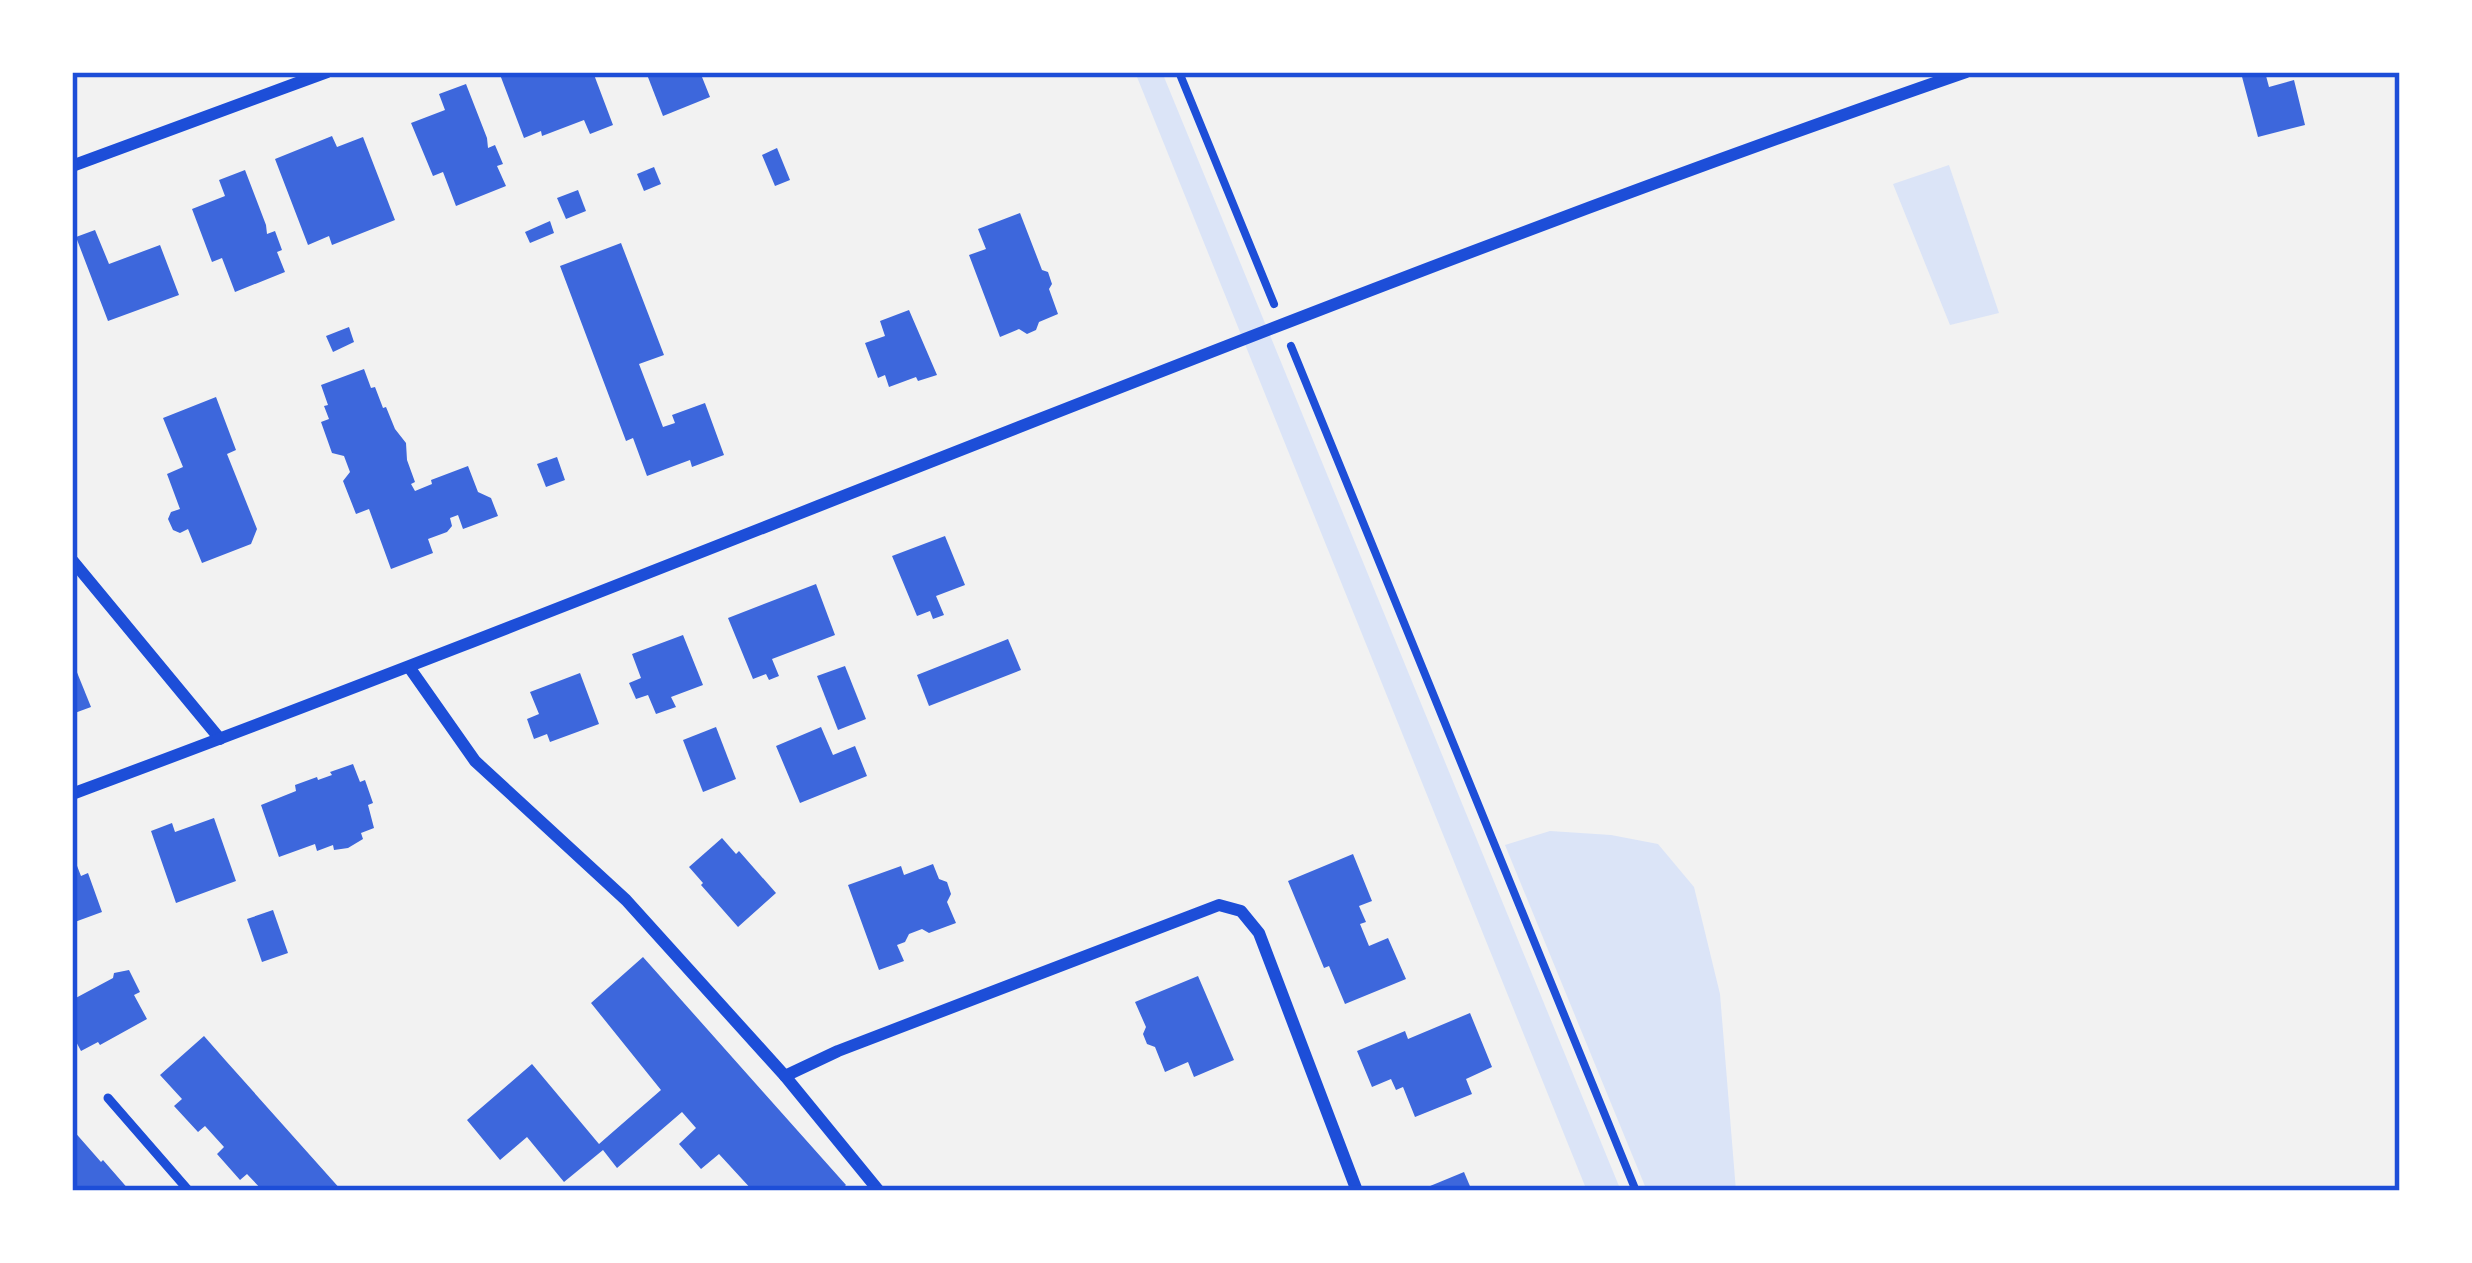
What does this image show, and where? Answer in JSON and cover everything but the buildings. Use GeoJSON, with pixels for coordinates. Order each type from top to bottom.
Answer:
{"type":"FeatureCollection","features":[{"type":"Feature","properties":{"kind":"street"},"geometry":{"type":"LineString","coordinates":[[72,166],[327,72]]}},
{"type":"Feature","properties":{"kind":"street"},"geometry":{"type":"LineString","coordinates":[[72,794],[410,667],[1282,324],[1966,72]]}},
{"type":"Feature","properties":{"kind":"street"},"geometry":{"type":"LineString","coordinates":[[72,560],[220,740]]}},
{"type":"Feature","properties":{"kind":"street"},"geometry":{"type":"LineString","coordinates":[[410,667],[475,760],[626,900],[785,1076],[880,1191]]}},
{"type":"Feature","properties":{"kind":"street"},"geometry":{"type":"LineString","coordinates":[[785,1076],[1219,905],[1241,911],[1259,933],[1357,1191]]}},
{"type":"Feature","properties":{"kind":"lane"},"geometry":{"type":"LineString","coordinates":[[108,1098],[189,1191]]}},
{"type":"Feature","properties":{"kind":"path"},"geometry":{"type":"LineString","coordinates":[[1179,72],[1636,1191]]}},
{"type":"Feature","properties":{"kind":"shaded area"},"geometry":{"type":"Polygon","coordinates":[[[1135,72],[1162,72],[1621,1191],[1587,1191],[1135,72]]]}},
{"type":"Feature","properties":{"kind":"shaded area"},"geometry":{"type":"Polygon","coordinates":[[[1949,165],[1999,313],[1950,325],[1893,184],[1949,165]]]}},
{"type":"Feature","properties":{"kind":"shaded area"},"geometry":{"type":"Polygon","coordinates":[[[1550,831],[1658,844],[1694,887],[1720,994],[1736,1191],[1647,1191],[1505,845],[1550,831]]]}}]}
